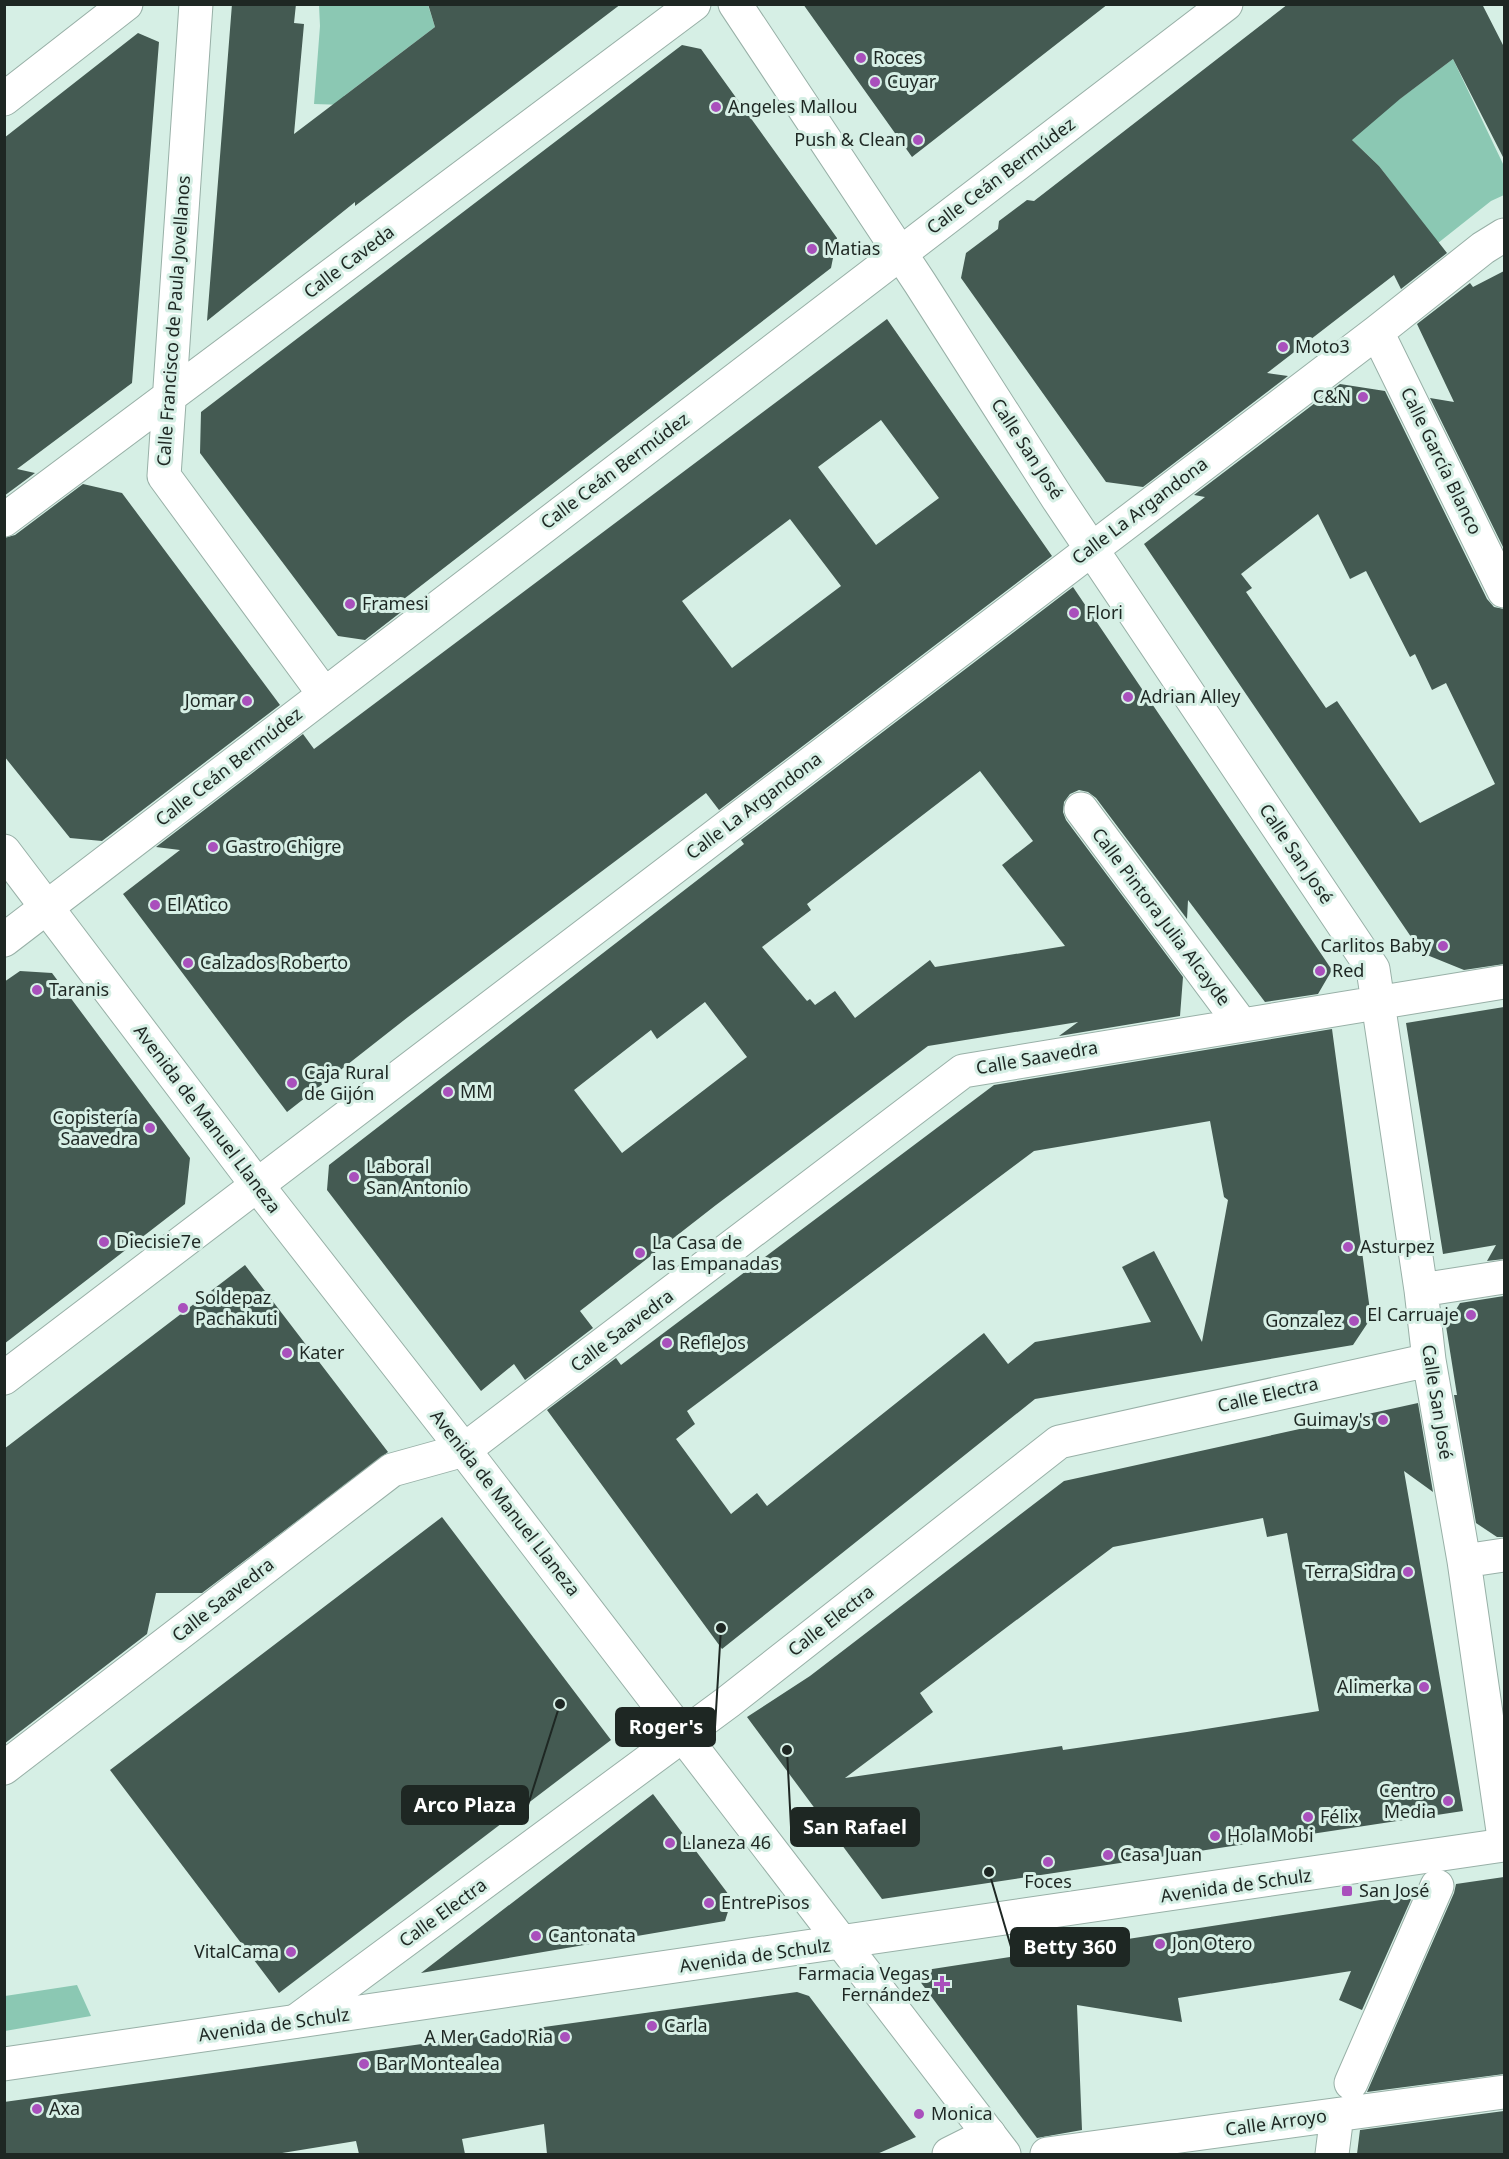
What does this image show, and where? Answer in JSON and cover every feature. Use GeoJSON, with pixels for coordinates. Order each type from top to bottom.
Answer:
{"type":"FeatureCollection","features":[{"type":"Feature","properties":{"kind":"street"},"geometry":{"type":"LineString","coordinates":[[4,99],[126,4]]}},
{"type":"Feature","properties":{"kind":"street","name":"Calle Francisco de Paula Jovellanos"},"geometry":{"type":"LineString","coordinates":[[196,4],[164,476],[324,694]]}},
{"type":"Feature","properties":{"kind":"street","name":"Calle Caveda"},"geometry":{"type":"LineString","coordinates":[[4,520],[694,4]]}},
{"type":"Feature","properties":{"kind":"street","name":"Calle San José"},"geometry":{"type":"LineString","coordinates":[[735,4],[900,252],[1092,548],[1373,969],[1421,1290],[1429,1360],[1464,1561],[1504,1838]]}},
{"type":"Feature","properties":{"kind":"street","name":"Calle Ceán Bermúdez"},"geometry":{"type":"LineString","coordinates":[[4,940],[1226,4]]}},
{"type":"Feature","properties":{"kind":"street","name":"Calle La Argandona"},"geometry":{"type":"LineString","coordinates":[[4,1378],[1377,332],[1483,248],[1504,235]]}},
{"type":"Feature","properties":{"kind":"street","name":"Calle García Blanco"},"geometry":{"type":"LineString","coordinates":[[1377,332],[1504,591]]}},
{"type":"Feature","properties":{"kind":"street","name":"Calle Pintora Julia Alcayde"},"geometry":{"type":"LineString","coordinates":[[1081,809],[1241,1024]]}},
{"type":"Feature","properties":{"kind":"street","name":"Avenida de Manuel Llaneza"},"geometry":{"type":"LineString","coordinates":[[4,851],[257,1185],[464,1450],[997,2144]]}},
{"type":"Feature","properties":{"kind":"street","name":"Calle Saavedra"},"geometry":{"type":"LineString","coordinates":[[4,1768],[392,1470],[464,1450],[963,1071],[1504,982]]}},
{"type":"Feature","properties":{"kind":"street"},"geometry":{"type":"LineString","coordinates":[[1421,1290],[1504,1277]]}},
{"type":"Feature","properties":{"kind":"street","name":"Calle Electra"},"geometry":{"type":"LineString","coordinates":[[296,2021],[684,1736],[1059,1442],[1429,1360]]}},
{"type":"Feature","properties":{"kind":"street"},"geometry":{"type":"LineString","coordinates":[[1464,1561],[1504,1555]]}},
{"type":"Feature","properties":{"kind":"street","name":"Avenida de Schulz"},"geometry":{"type":"LineString","coordinates":[[4,2064],[844,1944],[1504,1845]]}},
{"type":"Feature","properties":{"kind":"street"},"geometry":{"type":"LineString","coordinates":[[1351,2083],[1437,1886]]}},
{"type":"Feature","properties":{"kind":"street","name":"Calle Arroyo"},"geometry":{"type":"LineString","coordinates":[[1047,2154],[1504,2092]]}},
{"type":"Feature","properties":{"kind":"street"},"geometry":{"type":"LineString","coordinates":[[1332,2154],[1337,2115]]}},
{"type":"Feature","properties":{"kind":"street"},"geometry":{"type":"LineString","coordinates":[[949,2154],[997,2144]]}},
{"type":"Feature","properties":{"kind":"green space"},"geometry":{"type":"Polygon","coordinates":[[[319,5],[428,5],[435,27],[344,96],[345,105],[314,104],[320,26],[319,5]]]}},
{"type":"Feature","properties":{"kind":"green space"},"geometry":{"type":"Polygon","coordinates":[[[1453,59],[1504,166],[1504,195],[1491,201],[1438,243],[1379,166],[1349,137],[1453,59]]]}},
{"type":"Feature","properties":{"kind":"green space"},"geometry":{"type":"Polygon","coordinates":[[[77,1985],[91,2016],[5,2031],[5,1996],[77,1985]]]}},
{"type":"Feature","properties":{"kind":"building"},"geometry":{"type":"Polygon","coordinates":[[[232,4],[296,4],[294,23],[304,24],[294,134],[435,27],[428,4],[621,4],[355,206],[355,202],[207,321],[232,4]]]}},
{"type":"Feature","properties":{"kind":"building"},"geometry":{"type":"Polygon","coordinates":[[[803,4],[1108,4],[912,157],[803,4]]]}},
{"type":"Feature","properties":{"kind":"building"},"geometry":{"type":"Polygon","coordinates":[[[1288,4],[1482,4],[1504,47],[1504,159],[1453,59],[1400,99],[1352,140],[1379,166],[1447,253],[1401,289],[1394,275],[1267,373],[1288,376],[1143,487],[1106,482],[961,278],[966,253],[998,229],[999,221],[1027,200],[1034,201],[1288,4]]]}},
{"type":"Feature","properties":{"kind":"building"},"geometry":{"type":"Polygon","coordinates":[[[138,33],[159,42],[132,383],[17,469],[35,473],[4,496],[4,138],[138,33]]]}},
{"type":"Feature","properties":{"kind":"building"},"geometry":{"type":"Polygon","coordinates":[[[682,45],[701,49],[837,238],[831,268],[400,602],[405,609],[365,640],[338,636],[200,453],[201,412],[682,45]]]}},
{"type":"Feature","properties":{"kind":"building"},"geometry":{"type":"Polygon","coordinates":[[[1504,271],[1504,549],[1430,398],[1454,402],[1417,324],[1470,283],[1473,287],[1504,271]]]}},
{"type":"Feature","properties":{"kind":"building"},"geometry":{"type":"Polygon","coordinates":[[[887,319],[1052,556],[719,810],[706,793],[408,1017],[287,1112],[123,894],[180,850],[156,847],[303,734],[314,749],[887,319]],[[881,420],[818,467],[876,545],[939,498],[881,420]],[[790,519],[682,601],[732,668],[841,586],[790,519]]]}},
{"type":"Feature","properties":{"kind":"building"},"geometry":{"type":"Polygon","coordinates":[[[1340,384],[1385,391],[1487,599],[1494,607],[1504,609],[1504,964],[1464,970],[1422,953],[1144,544],[1205,497],[1194,495],[1340,384]],[[1318,514],[1241,574],[1252,588],[1246,592],[1326,708],[1337,701],[1420,823],[1495,784],[1446,683],[1432,690],[1415,654],[1410,657],[1366,571],[1350,579],[1318,514]]]}},
{"type":"Feature","properties":{"kind":"building"},"geometry":{"type":"Polygon","coordinates":[[[83,484],[122,493],[280,705],[102,841],[70,838],[4,756],[4,538],[15,535],[83,484]]]}},
{"type":"Feature","properties":{"kind":"building"},"geometry":{"type":"Polygon","coordinates":[[[1073,587],[1332,970],[1318,994],[1265,1002],[1188,900],[1187,919],[1096,798],[1088,792],[1079,790],[1070,794],[1064,802],[1063,812],[1066,820],[1183,977],[1180,1016],[1059,1036],[1078,1022],[928,1046],[716,1205],[580,1311],[593,1328],[525,1380],[514,1364],[481,1391],[327,1190],[329,1165],[744,844],[741,840],[1073,587]],[[980,771],[807,904],[811,910],[762,947],[807,1001],[810,999],[815,1005],[835,991],[855,1018],[930,960],[935,967],[1065,946],[1002,865],[1033,841],[980,771]],[[705,1002],[657,1039],[651,1030],[574,1090],[622,1153],[747,1057],[705,1002]]]}},
{"type":"Feature","properties":{"kind":"building"},"geometry":{"type":"Polygon","coordinates":[[[20,971],[52,973],[190,1158],[185,1204],[4,1344],[4,982],[20,971]]]}},
{"type":"Feature","properties":{"kind":"building"},"geometry":{"type":"Polygon","coordinates":[[[1504,1007],[1504,1259],[1487,1261],[1496,1245],[1443,1254],[1406,1023],[1504,1007]]]}},
{"type":"Feature","properties":{"kind":"building"},"geometry":{"type":"Polygon","coordinates":[[[1332,1029],[1371,1318],[1353,1345],[1035,1399],[722,1649],[547,1410],[616,1358],[621,1365],[994,1085],[1332,1029]],[[1210,1121],[1034,1151],[687,1411],[695,1424],[676,1439],[731,1514],[757,1493],[767,1506],[984,1333],[1008,1364],[1035,1342],[1151,1322],[1122,1267],[1154,1251],[1202,1342],[1228,1200],[1224,1197],[1210,1121]]]}},
{"type":"Feature","properties":{"kind":"building"},"geometry":{"type":"Polygon","coordinates":[[[245,1265],[388,1452],[202,1593],[156,1593],[147,1634],[4,1744],[4,1449],[245,1265]]]}},
{"type":"Feature","properties":{"kind":"building"},"geometry":{"type":"Polygon","coordinates":[[[1504,1296],[1504,1537],[1497,1537],[1476,1523],[1454,1395],[1457,1395],[1446,1326],[1460,1303],[1504,1296]]]}},
{"type":"Feature","properties":{"kind":"building"},"geometry":{"type":"Polygon","coordinates":[[[1418,1403],[1433,1492],[1404,1471],[1463,1811],[882,1899],[747,1717],[810,1676],[1064,1481],[1418,1403]],[[1263,1518],[1113,1547],[920,1693],[933,1712],[845,1778],[1062,1746],[1063,1750],[1319,1711],[1287,1533],[1267,1537],[1263,1518]]]}},
{"type":"Feature","properties":{"kind":"building"},"geometry":{"type":"Polygon","coordinates":[[[442,1517],[611,1740],[279,1993],[110,1770],[442,1517]]]}},
{"type":"Feature","properties":{"kind":"building"},"geometry":{"type":"Polygon","coordinates":[[[653,1794],[732,1899],[725,1921],[421,1973],[653,1794]]]}},
{"type":"Feature","properties":{"kind":"building"},"geometry":{"type":"Polygon","coordinates":[[[1504,1877],[1504,2074],[1367,2092],[1456,1884],[1504,1877]]]}},
{"type":"Feature","properties":{"kind":"building"},"geometry":{"type":"Polygon","coordinates":[[[1413,1895],[1362,2010],[1339,2000],[1351,1971],[1178,1998],[1182,2022],[1077,2005],[1082,2130],[1037,2138],[913,1972],[1413,1895]]]}},
{"type":"Feature","properties":{"kind":"building"},"geometry":{"type":"Polygon","coordinates":[[[797,1992],[809,1996],[916,2137],[877,2154],[547,2154],[544,2124],[462,2139],[465,2154],[359,2154],[356,2141],[276,2154],[4,2154],[4,2102],[797,1992]]]}},
{"type":"Feature","properties":{"kind":"building"},"geometry":{"type":"Polygon","coordinates":[[[1504,2111],[1504,2154],[1357,2154],[1360,2130],[1504,2111]]]}},
{"type":"Feature","properties":{"kind":"place","name":"Roces"},"geometry":{"type":"Point","coordinates":[861,58]}},
{"type":"Feature","properties":{"kind":"place","name":"Cuyar"},"geometry":{"type":"Point","coordinates":[875,82]}},
{"type":"Feature","properties":{"kind":"place","name":"Angeles Mallou"},"geometry":{"type":"Point","coordinates":[716,107]}},
{"type":"Feature","properties":{"kind":"place","name":"Push & Clean"},"geometry":{"type":"Point","coordinates":[918,140]}},
{"type":"Feature","properties":{"kind":"place","name":"Matias"},"geometry":{"type":"Point","coordinates":[812,249]}},
{"type":"Feature","properties":{"kind":"place","name":"Moto3"},"geometry":{"type":"Point","coordinates":[1283,347]}},
{"type":"Feature","properties":{"kind":"place","name":"C&N"},"geometry":{"type":"Point","coordinates":[1363,397]}},
{"type":"Feature","properties":{"kind":"place","name":"Framesi"},"geometry":{"type":"Point","coordinates":[350,604]}},
{"type":"Feature","properties":{"kind":"place","name":"Flori"},"geometry":{"type":"Point","coordinates":[1074,613]}},
{"type":"Feature","properties":{"kind":"place","name":"Adrian Alley"},"geometry":{"type":"Point","coordinates":[1128,697]}},
{"type":"Feature","properties":{"kind":"place","name":"Jomar"},"geometry":{"type":"Point","coordinates":[247,701]}},
{"type":"Feature","properties":{"kind":"place","name":"Gastro Chigre"},"geometry":{"type":"Point","coordinates":[213,847]}},
{"type":"Feature","properties":{"kind":"place","name":"El Atico"},"geometry":{"type":"Point","coordinates":[155,905]}},
{"type":"Feature","properties":{"kind":"place","name":"Carlitos Baby"},"geometry":{"type":"Point","coordinates":[1443,946]}},
{"type":"Feature","properties":{"kind":"place","name":"Calzados Roberto"},"geometry":{"type":"Point","coordinates":[188,963]}},
{"type":"Feature","properties":{"kind":"place","name":"Red"},"geometry":{"type":"Point","coordinates":[1320,971]}},
{"type":"Feature","properties":{"kind":"place","name":"Taranis"},"geometry":{"type":"Point","coordinates":[37,990]}},
{"type":"Feature","properties":{"kind":"place","name":"Caja Rural de Gijón"},"geometry":{"type":"Point","coordinates":[292,1083]}},
{"type":"Feature","properties":{"kind":"place","name":"MM"},"geometry":{"type":"Point","coordinates":[448,1092]}},
{"type":"Feature","properties":{"kind":"place","name":"Copistería Saavedra"},"geometry":{"type":"Point","coordinates":[150,1128]}},
{"type":"Feature","properties":{"kind":"place","name":"Laboral San Antonio"},"geometry":{"type":"Point","coordinates":[354,1177]}},
{"type":"Feature","properties":{"kind":"place","name":"Diecisie7e"},"geometry":{"type":"Point","coordinates":[104,1242]}},
{"type":"Feature","properties":{"kind":"place","name":"Asturpez"},"geometry":{"type":"Point","coordinates":[1348,1247]}},
{"type":"Feature","properties":{"kind":"place","name":"La Casa de las Empanadas"},"geometry":{"type":"Point","coordinates":[640,1253]}},
{"type":"Feature","properties":{"kind":"place","name":"Soldepaz Pachakuti"},"geometry":{"type":"Point","coordinates":[183,1308]}},
{"type":"Feature","properties":{"kind":"place","name":"El Carruaje"},"geometry":{"type":"Point","coordinates":[1471,1315]}},
{"type":"Feature","properties":{"kind":"place","name":"Gonzalez"},"geometry":{"type":"Point","coordinates":[1354,1321]}},
{"type":"Feature","properties":{"kind":"place","name":"RefleJos"},"geometry":{"type":"Point","coordinates":[667,1343]}},
{"type":"Feature","properties":{"kind":"place","name":"Kater"},"geometry":{"type":"Point","coordinates":[287,1353]}},
{"type":"Feature","properties":{"kind":"place","name":"Guimay's"},"geometry":{"type":"Point","coordinates":[1383,1420]}},
{"type":"Feature","properties":{"kind":"place","name":"Terra Sidra"},"geometry":{"type":"Point","coordinates":[1408,1572]}},
{"type":"Feature","properties":{"kind":"place","name":"Roger's"},"geometry":{"type":"Point","coordinates":[721,1628]}},
{"type":"Feature","properties":{"kind":"place","name":"Alimerka"},"geometry":{"type":"Point","coordinates":[1424,1687]}},
{"type":"Feature","properties":{"kind":"place","name":"Arco Plaza"},"geometry":{"type":"Point","coordinates":[560,1704]}},
{"type":"Feature","properties":{"kind":"place","name":"San Rafael"},"geometry":{"type":"Point","coordinates":[787,1750]}},
{"type":"Feature","properties":{"kind":"place","name":"Centro Media"},"geometry":{"type":"Point","coordinates":[1448,1801]}},
{"type":"Feature","properties":{"kind":"place","name":"Félix"},"geometry":{"type":"Point","coordinates":[1308,1817]}},
{"type":"Feature","properties":{"kind":"place","name":"Hola Mobi"},"geometry":{"type":"Point","coordinates":[1215,1836]}},
{"type":"Feature","properties":{"kind":"place","name":"Llaneza 46"},"geometry":{"type":"Point","coordinates":[670,1843]}},
{"type":"Feature","properties":{"kind":"place","name":"Casa Juan"},"geometry":{"type":"Point","coordinates":[1108,1855]}},
{"type":"Feature","properties":{"kind":"place","name":"Foces"},"geometry":{"type":"Point","coordinates":[1048,1862]}},
{"type":"Feature","properties":{"kind":"place","name":"Betty 360"},"geometry":{"type":"Point","coordinates":[989,1872]}},
{"type":"Feature","properties":{"kind":"place","name":"San José"},"geometry":{"type":"Point","coordinates":[1347,1891]}},
{"type":"Feature","properties":{"kind":"place","name":"EntrePisos"},"geometry":{"type":"Point","coordinates":[709,1903]}},
{"type":"Feature","properties":{"kind":"place","name":"Cantonata"},"geometry":{"type":"Point","coordinates":[536,1936]}},
{"type":"Feature","properties":{"kind":"place","name":"Jon Otero"},"geometry":{"type":"Point","coordinates":[1160,1944]}},
{"type":"Feature","properties":{"kind":"place","name":"VitalCama"},"geometry":{"type":"Point","coordinates":[291,1952]}},
{"type":"Feature","properties":{"kind":"place","name":"Farmacia Vegas Fernández"},"geometry":{"type":"Point","coordinates":[942,1984]}},
{"type":"Feature","properties":{"kind":"place","name":"Carla"},"geometry":{"type":"Point","coordinates":[652,2026]}},
{"type":"Feature","properties":{"kind":"place","name":"A Mer Cado Ria"},"geometry":{"type":"Point","coordinates":[565,2037]}},
{"type":"Feature","properties":{"kind":"place","name":"Bar Montealea"},"geometry":{"type":"Point","coordinates":[364,2064]}},
{"type":"Feature","properties":{"kind":"place","name":"Axa"},"geometry":{"type":"Point","coordinates":[37,2109]}},
{"type":"Feature","properties":{"kind":"place","name":"Monica"},"geometry":{"type":"Point","coordinates":[919,2114]}}]}
